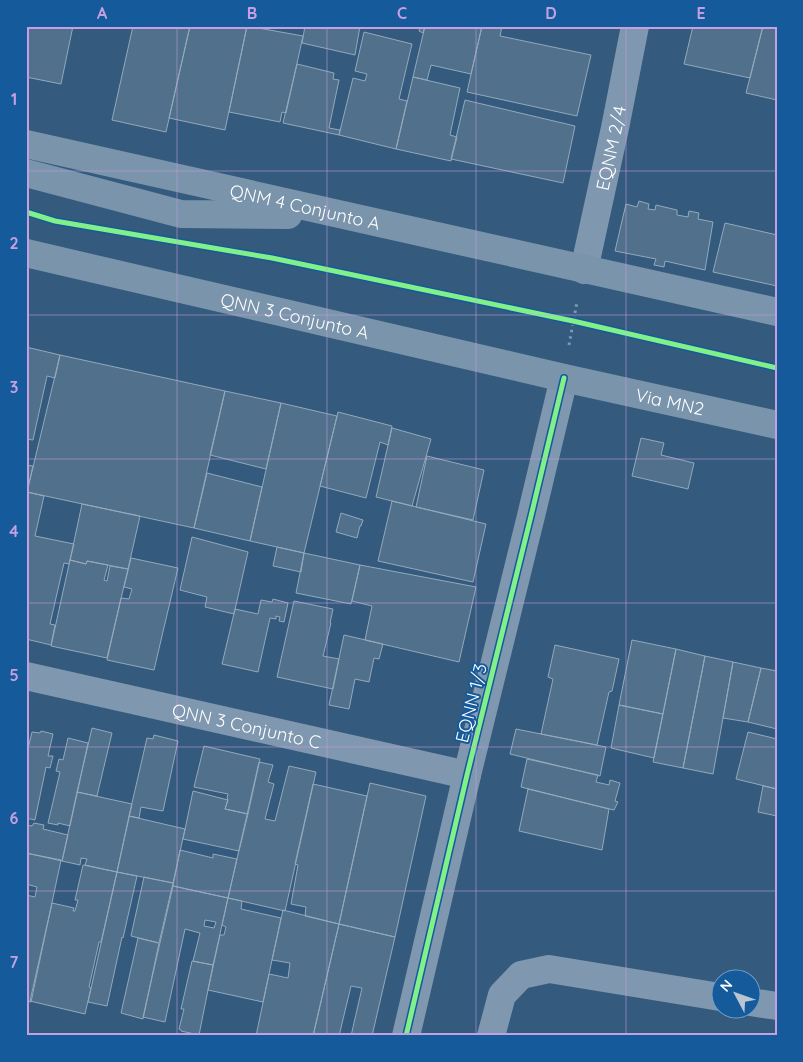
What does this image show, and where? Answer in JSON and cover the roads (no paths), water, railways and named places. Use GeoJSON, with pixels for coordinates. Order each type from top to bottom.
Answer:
{"type":"FeatureCollection","features":[{"type":"Feature","properties":{"kind":"main road","name":"QNM 4 Conjunto A"},"geometry":{"type":"LineString","coordinates":[[26,144],[584,270]]}},
{"type":"Feature","properties":{"kind":"main road"},"geometry":{"type":"LineString","coordinates":[[26,173],[181,214],[342,215]]}},
{"type":"Feature","properties":{"kind":"main road","name":"QNN 3 Conjunto A"},"geometry":{"type":"LineString","coordinates":[[26,253],[564,378]]}},
{"type":"Feature","properties":{"kind":"main road"},"geometry":{"type":"LineString","coordinates":[[584,270],[777,312]]}},
{"type":"Feature","properties":{"kind":"main road","name":"Via MN2"},"geometry":{"type":"LineString","coordinates":[[564,378],[777,425]]}},
{"type":"Feature","properties":{"kind":"street","name":"EQNM 2/4"},"geometry":{"type":"LineString","coordinates":[[584,270],[635,26]]}},
{"type":"Feature","properties":{"kind":"street","name":"EQNN 1/3"},"geometry":{"type":"LineString","coordinates":[[406,1036],[564,378]]}},
{"type":"Feature","properties":{"kind":"street","name":"QNN 3 Conjunto C"},"geometry":{"type":"LineString","coordinates":[[26,676],[467,776]]}},
{"type":"Feature","properties":{"kind":"street"},"geometry":{"type":"LineString","coordinates":[[491,1036],[502,995],[521,975],[549,969],[710,995]]}},
{"type":"Feature","properties":{"kind":"street"},"geometry":{"type":"LineString","coordinates":[[760,1003],[777,1006]]}}]}
